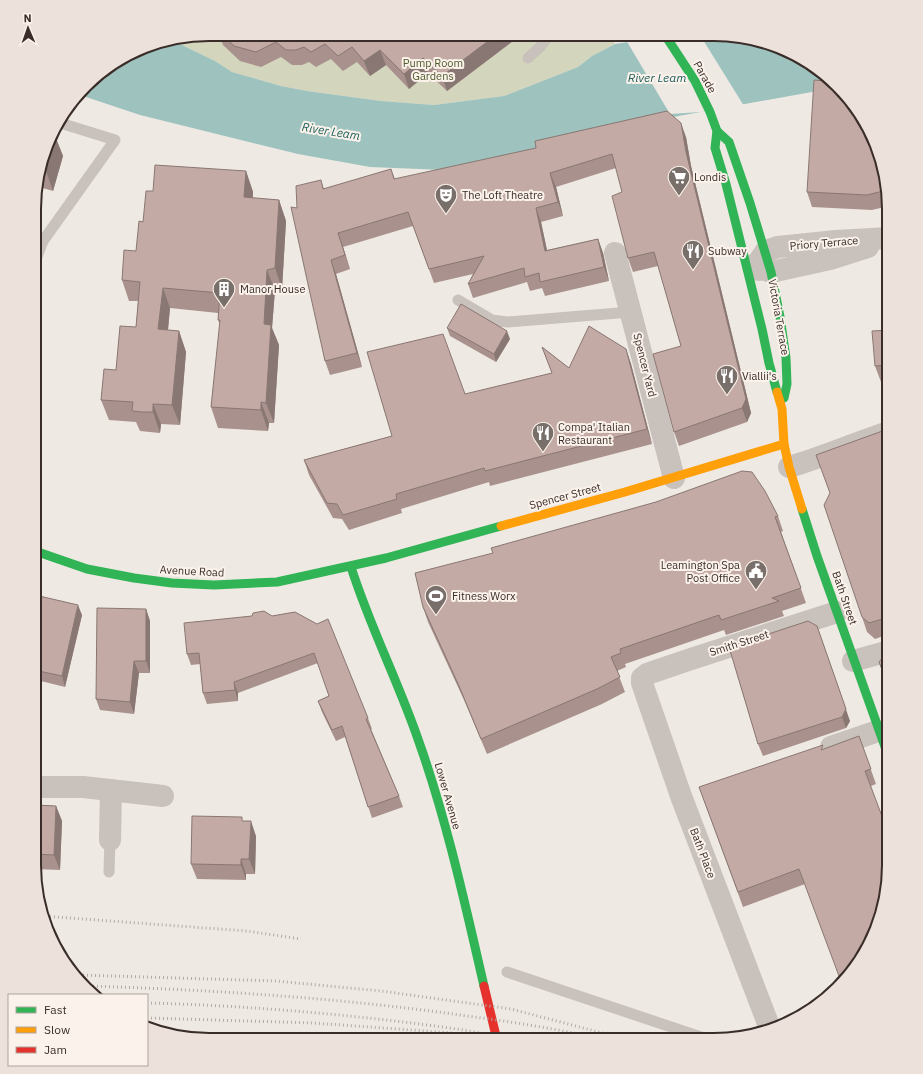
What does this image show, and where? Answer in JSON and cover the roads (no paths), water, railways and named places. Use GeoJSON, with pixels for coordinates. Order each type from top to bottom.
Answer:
{"type":"FeatureCollection","features":[{"type":"Feature","properties":{"kind":"main road","name":"Parade"},"geometry":{"type":"LineString","coordinates":[[669,41],[695,80],[710,112]]}},
{"type":"Feature","properties":{"kind":"main road","name":"Victoria Terrace"},"geometry":{"type":"LineString","coordinates":[[710,112],[717,131],[715,148],[726,184],[760,263],[780,317],[786,358],[787,384],[782,409]]}},
{"type":"Feature","properties":{"kind":"main road","name":"Victoria Terrace"},"geometry":{"type":"LineString","coordinates":[[717,131],[729,142],[742,179],[760,263]]}},
{"type":"Feature","properties":{"kind":"main road","name":"Victoria Terrace"},"geometry":{"type":"LineString","coordinates":[[762,329],[769,363],[782,409],[784,444]]}},
{"type":"Feature","properties":{"kind":"main road","name":"Spencer Street"},"geometry":{"type":"LineString","coordinates":[[351,567],[625,492],[784,444]]}},
{"type":"Feature","properties":{"kind":"main road","name":"Bath Street"},"geometry":{"type":"LineString","coordinates":[[784,444],[789,467],[817,556],[882,741]]}},
{"type":"Feature","properties":{"kind":"main road","name":"Avenue Road"},"geometry":{"type":"LineString","coordinates":[[41,553],[111,574],[153,581],[193,585],[276,582],[351,567]]}},
{"type":"Feature","properties":{"kind":"main road","name":"Lower Avenue"},"geometry":{"type":"LineString","coordinates":[[351,567],[365,608],[418,737],[438,799],[466,906],[495,1033]]}},
{"type":"Feature","properties":{"kind":"street","name":"Priory Terrace"},"geometry":{"type":"LineString","coordinates":[[760,263],[863,250],[882,241]]}},
{"type":"Feature","properties":{"kind":"street","name":"Spencer Yard"},"geometry":{"type":"LineString","coordinates":[[615,253],[674,478]]}},
{"type":"Feature","properties":{"kind":"street","name":"Victoria Terrace"},"geometry":{"type":"LineString","coordinates":[[760,263],[759,277],[761,285],[762,329]]}},
{"type":"Feature","properties":{"kind":"street"},"geometry":{"type":"LineString","coordinates":[[789,467],[882,434]]}},
{"type":"Feature","properties":{"kind":"street","name":"Smith Street"},"geometry":{"type":"LineString","coordinates":[[642,678],[647,674],[691,659],[837,612]]}},
{"type":"Feature","properties":{"kind":"street"},"geometry":{"type":"LineString","coordinates":[[854,661],[882,653]]}},
{"type":"Feature","properties":{"kind":"street","name":"Bath Place"},"geometry":{"type":"LineString","coordinates":[[642,678],[642,683],[691,793],[768,1024]]}},
{"type":"Feature","properties":{"kind":"street"},"geometry":{"type":"LineString","coordinates":[[812,753],[878,732]]}},
{"type":"Feature","properties":{"kind":"street"},"geometry":{"type":"LineString","coordinates":[[41,787],[83,787],[163,796]]}},
{"type":"Feature","properties":{"kind":"street"},"geometry":{"type":"LineString","coordinates":[[110,840],[112,790]]}},
{"type":"Feature","properties":{"kind":"lane"},"geometry":{"type":"LineString","coordinates":[[528,58],[544,41]]}},
{"type":"Feature","properties":{"kind":"lane"},"geometry":{"type":"LineString","coordinates":[[41,241],[115,140],[64,124]]}},
{"type":"Feature","properties":{"kind":"lane"},"geometry":{"type":"LineString","coordinates":[[458,300],[492,320],[507,322],[631,312]]}},
{"type":"Feature","properties":{"kind":"lane"},"geometry":{"type":"LineString","coordinates":[[110,840],[110,872]]}},
{"type":"Feature","properties":{"kind":"lane"},"geometry":{"type":"LineString","coordinates":[[507,972],[689,1033]]}},
{"type":"Feature","properties":{"kind":"water","name":"River Leam"},"geometry":{"type":"Polygon","coordinates":[[[635,41],[725,41],[747,44],[788,58],[807,69],[831,88],[651,121],[444,170],[370,167],[298,154],[140,115],[84,96],[98,83],[116,69],[135,58],[177,44],[215,61],[232,72],[281,86],[381,101],[434,105],[504,96],[578,67],[592,56],[615,44],[635,41]]]}},
{"type":"Feature","properties":{"kind":"railway"},"geometry":{"type":"LineString","coordinates":[[49,917],[247,931],[301,939]]}},
{"type":"Feature","properties":{"kind":"railway"},"geometry":{"type":"LineString","coordinates":[[82,975],[276,981],[381,991],[511,1009],[602,1033]]}},
{"type":"Feature","properties":{"kind":"railway"},"geometry":{"type":"LineString","coordinates":[[92,986],[279,996],[373,1004],[519,1023],[574,1033]]}},
{"type":"Feature","properties":{"kind":"railway"},"geometry":{"type":"LineString","coordinates":[[148,1003],[297,1011],[418,1024],[482,1033]]}},
{"type":"Feature","properties":{"kind":"railway"},"geometry":{"type":"LineString","coordinates":[[148,1018],[314,1023],[453,1033]]}},
{"type":"Feature","properties":{"kind":"place","name":"Londis"},"geometry":{"type":"Point","coordinates":[679,196]}},
{"type":"Feature","properties":{"kind":"place","name":"The Loft Theatre"},"geometry":{"type":"Point","coordinates":[446,214]}},
{"type":"Feature","properties":{"kind":"place","name":"Subway"},"geometry":{"type":"Point","coordinates":[693,270]}},
{"type":"Feature","properties":{"kind":"place","name":"Manor House"},"geometry":{"type":"Point","coordinates":[224,308]}},
{"type":"Feature","properties":{"kind":"place","name":"Viallii's"},"geometry":{"type":"Point","coordinates":[727,396]}},
{"type":"Feature","properties":{"kind":"place","name":"Compa' Italian Restaurant"},"geometry":{"type":"Point","coordinates":[543,452]}},
{"type":"Feature","properties":{"kind":"place","name":"Leamington Spa Post Office"},"geometry":{"type":"Point","coordinates":[756,590]}},
{"type":"Feature","properties":{"kind":"place","name":"Fitness Worx"},"geometry":{"type":"Point","coordinates":[436,616]}},
{"type":"Feature","properties":{"kind":"park label","name":"Pump Room Gardens"},"geometry":{"type":"Point","coordinates":[433,69]}}]}
